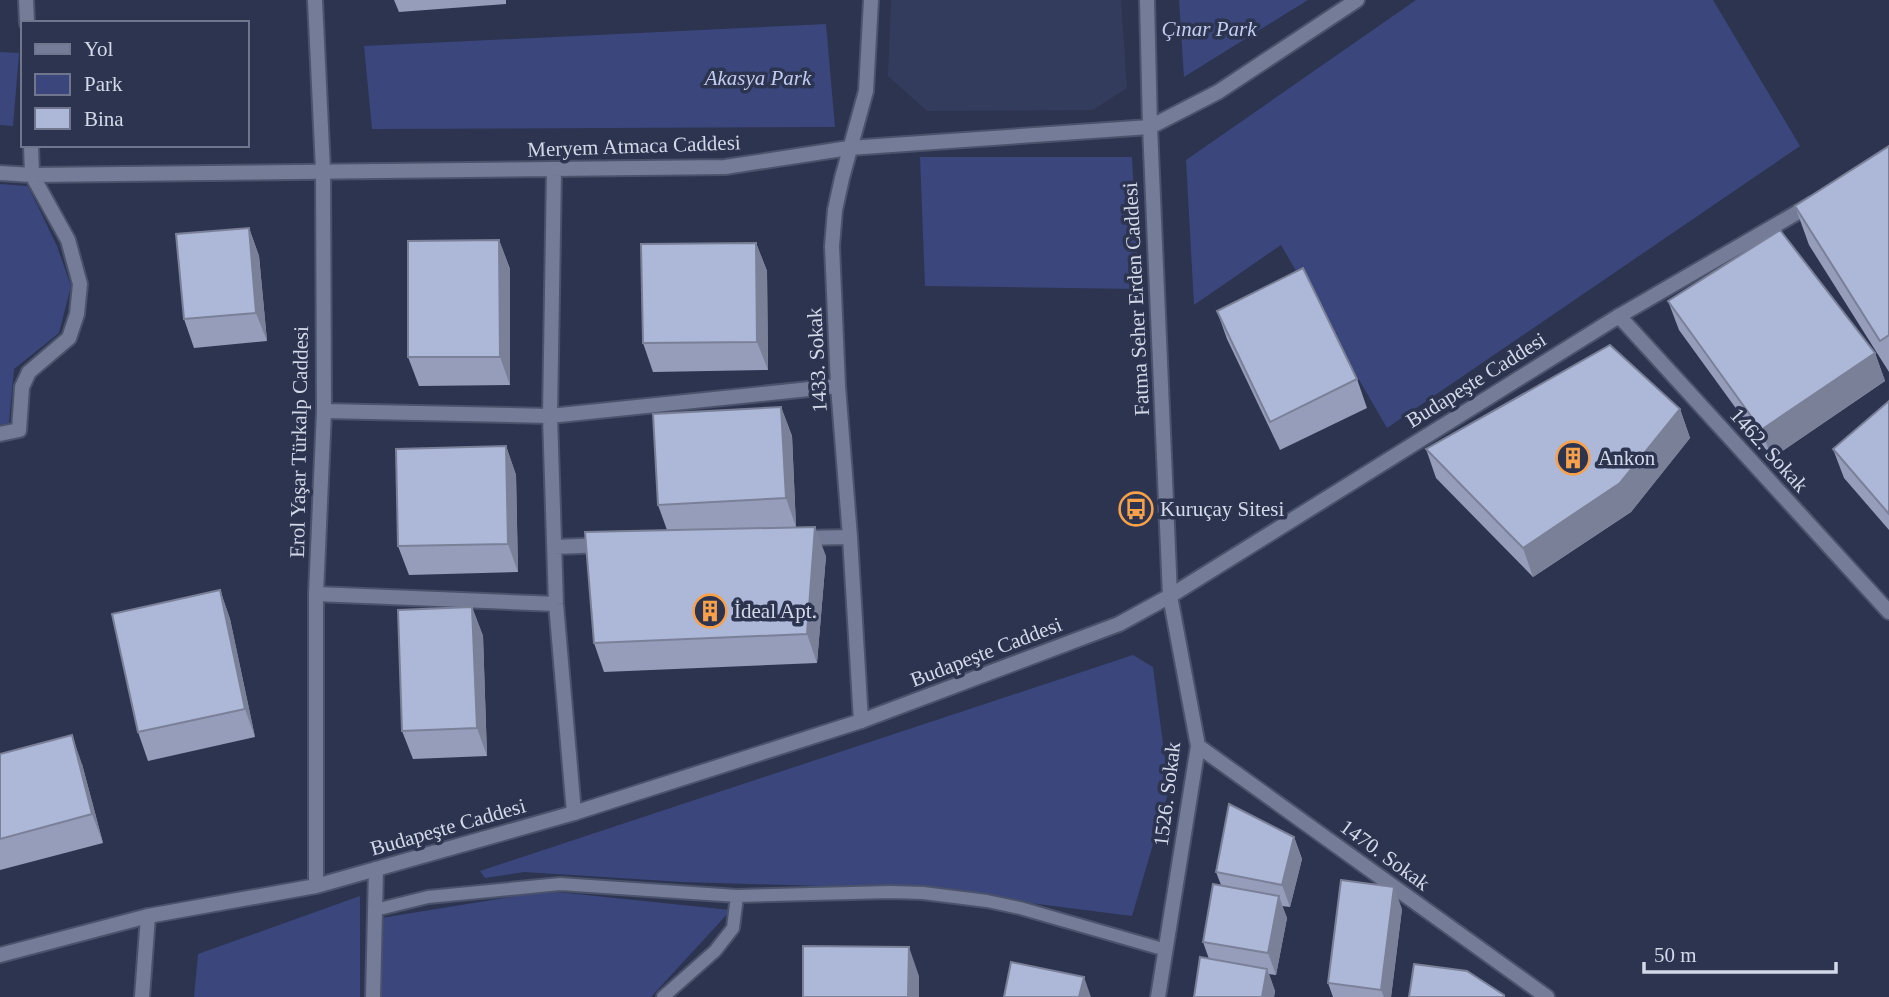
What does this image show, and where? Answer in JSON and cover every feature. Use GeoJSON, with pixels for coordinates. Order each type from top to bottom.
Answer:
{"type":"FeatureCollection","features":[{"type":"Feature","properties":{"kind":"street"},"geometry":{"type":"LineString","coordinates":[[26,0],[27,21]]}},
{"type":"Feature","properties":{"kind":"street","name":"Erol Yaşar Türkalp Caddesi"},"geometry":{"type":"LineString","coordinates":[[315,0],[323,170],[324,411],[316,594],[316,886]]}},
{"type":"Feature","properties":{"kind":"street","name":"1433. Sokak"},"geometry":{"type":"LineString","coordinates":[[861,721],[838,386],[832,246],[835,210],[849,148],[866,92],[871,0]]}},
{"type":"Feature","properties":{"kind":"street","name":"Fatma Seher Erden Caddesi"},"geometry":{"type":"LineString","coordinates":[[1147,0],[1170,596]]}},
{"type":"Feature","properties":{"kind":"street","name":"Meryem Atmaca Caddesi"},"geometry":{"type":"LineString","coordinates":[[0,173],[32,175],[725,167],[849,148],[1150,127],[1218,93],[1357,0]]}},
{"type":"Feature","properties":{"kind":"street"},"geometry":{"type":"LineString","coordinates":[[0,434],[19,430],[22,387],[29,372],[69,338],[77,314],[80,284],[68,240],[32,175],[31,147]]}},
{"type":"Feature","properties":{"kind":"street"},"geometry":{"type":"LineString","coordinates":[[554,170],[550,416],[556,604],[574,813]]}},
{"type":"Feature","properties":{"kind":"street","name":"Budapeşte Caddesi"},"geometry":{"type":"LineString","coordinates":[[0,955],[148,916],[316,886],[574,813],[861,721],[1119,624],[1170,596],[1619,316],[1830,194]]}},
{"type":"Feature","properties":{"kind":"street","name":"1462. Sokak"},"geometry":{"type":"LineString","coordinates":[[1619,316],[1889,612]]}},
{"type":"Feature","properties":{"kind":"street"},"geometry":{"type":"LineString","coordinates":[[324,411],[550,416],[838,386]]}},
{"type":"Feature","properties":{"kind":"street"},"geometry":{"type":"LineString","coordinates":[[783,539],[850,537]]}},
{"type":"Feature","properties":{"kind":"street"},"geometry":{"type":"LineString","coordinates":[[555,547],[622,545]]}},
{"type":"Feature","properties":{"kind":"street"},"geometry":{"type":"LineString","coordinates":[[316,594],[556,604]]}},
{"type":"Feature","properties":{"kind":"street","name":"1526. Sokak"},"geometry":{"type":"LineString","coordinates":[[1158,997],[1198,746],[1170,596]]}},
{"type":"Feature","properties":{"kind":"street","name":"1470. Sokak"},"geometry":{"type":"LineString","coordinates":[[1198,746],[1547,997]]}},
{"type":"Feature","properties":{"kind":"street"},"geometry":{"type":"LineString","coordinates":[[373,997],[376,869]]}},
{"type":"Feature","properties":{"kind":"street"},"geometry":{"type":"LineString","coordinates":[[142,997],[148,916]]}},
{"type":"Feature","properties":{"kind":"lane"},"geometry":{"type":"LineString","coordinates":[[375,910],[428,897],[560,884],[737,896],[891,892],[954,896],[1020,908],[1167,950]]}},
{"type":"Feature","properties":{"kind":"lane"},"geometry":{"type":"LineString","coordinates":[[663,997],[715,951],[733,928],[737,896]]}},
{"type":"Feature","properties":{"kind":"shaded area"},"geometry":{"type":"Polygon","coordinates":[[[891,0],[1121,0],[1127,88],[1093,110],[927,111],[888,76],[891,0]]]}},
{"type":"Feature","properties":{"kind":"green space","name":"Çınar Park"},"geometry":{"type":"Polygon","coordinates":[[[1179,0],[1308,0],[1184,77],[1179,0]]]}},
{"type":"Feature","properties":{"kind":"green space"},"geometry":{"type":"Polygon","coordinates":[[[1416,0],[1713,0],[1800,146],[1387,428],[1281,245],[1194,305],[1186,160],[1416,0]]]}},
{"type":"Feature","properties":{"kind":"green space","name":"Akasya Park"},"geometry":{"type":"Polygon","coordinates":[[[826,24],[835,127],[372,129],[364,46],[826,24]]]}},
{"type":"Feature","properties":{"kind":"green space"},"geometry":{"type":"Polygon","coordinates":[[[0,52],[19,53],[13,126],[0,125],[0,52]]]}},
{"type":"Feature","properties":{"kind":"green space"},"geometry":{"type":"Polygon","coordinates":[[[920,157],[1132,157],[1139,289],[925,286],[920,157]]]}},
{"type":"Feature","properties":{"kind":"green space"},"geometry":{"type":"Polygon","coordinates":[[[0,184],[28,186],[57,246],[71,286],[59,333],[14,369],[9,423],[0,425],[0,184]]]}},
{"type":"Feature","properties":{"kind":"green space"},"geometry":{"type":"Polygon","coordinates":[[[1133,655],[1153,667],[1169,790],[1132,916],[921,889],[683,882],[524,872],[485,878],[480,871],[1133,655]]]}},
{"type":"Feature","properties":{"kind":"green space"},"geometry":{"type":"Polygon","coordinates":[[[547,891],[731,910],[651,997],[379,997],[381,918],[547,891]]]}},
{"type":"Feature","properties":{"kind":"green space"},"geometry":{"type":"Polygon","coordinates":[[[360,896],[360,997],[194,997],[198,954],[360,896]]]}},
{"type":"Feature","properties":{"kind":"building"},"geometry":{"type":"Polygon","coordinates":[[[1889,146],[1889,335],[1880,341],[1795,206],[1889,146]]]}},
{"type":"Feature","properties":{"kind":"building"},"geometry":{"type":"Polygon","coordinates":[[[249,228],[256,313],[184,319],[176,234],[249,228]]]}},
{"type":"Feature","properties":{"kind":"building"},"geometry":{"type":"Polygon","coordinates":[[[1780,230],[1875,353],[1761,430],[1668,301],[1780,230]]]}},
{"type":"Feature","properties":{"kind":"building"},"geometry":{"type":"Polygon","coordinates":[[[499,240],[500,357],[408,357],[408,241],[499,240]]]}},
{"type":"Feature","properties":{"kind":"building"},"geometry":{"type":"Polygon","coordinates":[[[756,243],[757,342],[643,343],[641,244],[756,243]]]}},
{"type":"Feature","properties":{"kind":"building"},"geometry":{"type":"Polygon","coordinates":[[[1303,268],[1357,379],[1270,422],[1217,311],[1303,268]]]}},
{"type":"Feature","properties":{"kind":"building","name":"Ankon"},"geometry":{"type":"Polygon","coordinates":[[[1610,345],[1680,409],[1620,483],[1523,548],[1426,449],[1610,345]]]}},
{"type":"Feature","properties":{"kind":"building"},"geometry":{"type":"Polygon","coordinates":[[[1889,401],[1889,514],[1833,449],[1889,401]]]}},
{"type":"Feature","properties":{"kind":"building"},"geometry":{"type":"Polygon","coordinates":[[[781,407],[786,498],[658,505],[653,414],[781,407]]]}},
{"type":"Feature","properties":{"kind":"building"},"geometry":{"type":"Polygon","coordinates":[[[506,446],[508,544],[398,546],[396,449],[506,446]]]}},
{"type":"Feature","properties":{"kind":"building","name":"İdeal Apt."},"geometry":{"type":"Polygon","coordinates":[[[815,527],[807,634],[594,643],[585,532],[815,527]]]}},
{"type":"Feature","properties":{"kind":"building"},"geometry":{"type":"Polygon","coordinates":[[[220,590],[245,709],[138,732],[112,614],[220,590]]]}},
{"type":"Feature","properties":{"kind":"building"},"geometry":{"type":"Polygon","coordinates":[[[472,607],[477,728],[402,731],[398,610],[472,607]]]}},
{"type":"Feature","properties":{"kind":"building"},"geometry":{"type":"Polygon","coordinates":[[[72,735],[92,814],[0,839],[0,754],[72,735]]]}},
{"type":"Feature","properties":{"kind":"building"},"geometry":{"type":"Polygon","coordinates":[[[1229,804],[1294,837],[1282,885],[1216,872],[1229,804]]]}},
{"type":"Feature","properties":{"kind":"building"},"geometry":{"type":"Polygon","coordinates":[[[1341,880],[1394,887],[1381,990],[1328,983],[1341,880]]]}},
{"type":"Feature","properties":{"kind":"building"},"geometry":{"type":"Polygon","coordinates":[[[1213,884],[1279,896],[1268,953],[1203,942],[1213,884]]]}},
{"type":"Feature","properties":{"kind":"building"},"geometry":{"type":"Polygon","coordinates":[[[803,946],[909,947],[908,997],[803,997],[803,946]]]}},
{"type":"Feature","properties":{"kind":"building"},"geometry":{"type":"Polygon","coordinates":[[[1200,957],[1267,969],[1262,997],[1194,997],[1200,957]]]}},
{"type":"Feature","properties":{"kind":"building"},"geometry":{"type":"Polygon","coordinates":[[[1011,962],[1084,977],[1079,997],[1004,997],[1011,962]]]}},
{"type":"Feature","properties":{"kind":"building"},"geometry":{"type":"Polygon","coordinates":[[[1414,964],[1467,971],[1504,997],[1409,997],[1414,964]]]}},
{"type":"Feature","properties":{"kind":"place","name":"Ankon"},"geometry":{"type":"Point","coordinates":[1573,458]}},
{"type":"Feature","properties":{"kind":"place","name":"Kuruçay Sitesi"},"geometry":{"type":"Point","coordinates":[1136,509]}},
{"type":"Feature","properties":{"kind":"place","name":"İdeal Apt."},"geometry":{"type":"Point","coordinates":[710,611]}}]}
